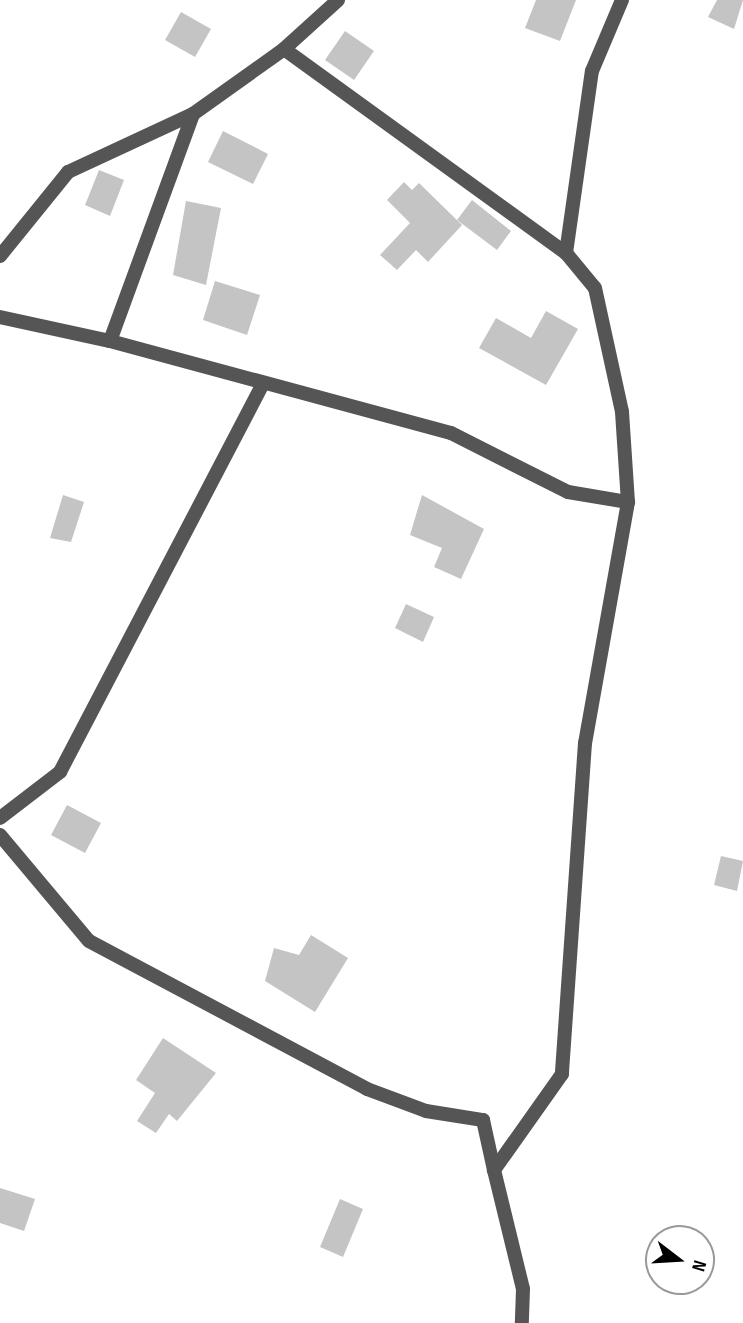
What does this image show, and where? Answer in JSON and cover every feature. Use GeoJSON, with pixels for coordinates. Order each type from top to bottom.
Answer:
{"type":"FeatureCollection","features":[{"type":"Feature","properties":{"kind":"lane"},"geometry":{"type":"LineString","coordinates":[[0,256],[68,172],[192,114],[284,49],[338,0]]}},
{"type":"Feature","properties":{"kind":"lane"},"geometry":{"type":"LineString","coordinates":[[566,253],[592,71],[622,0]]}},
{"type":"Feature","properties":{"kind":"lane"},"geometry":{"type":"LineString","coordinates":[[284,49],[566,253],[595,288],[622,412],[628,502],[586,743],[562,1074],[494,1170]]}},
{"type":"Feature","properties":{"kind":"lane"},"geometry":{"type":"LineString","coordinates":[[110,341],[192,114]]}},
{"type":"Feature","properties":{"kind":"lane"},"geometry":{"type":"LineString","coordinates":[[0,317],[110,341],[262,386],[451,433],[568,492],[628,502]]}},
{"type":"Feature","properties":{"kind":"lane"},"geometry":{"type":"LineString","coordinates":[[0,818],[60,772],[262,386]]}},
{"type":"Feature","properties":{"kind":"lane"},"geometry":{"type":"LineString","coordinates":[[0,835],[89,941],[367,1089],[426,1111],[483,1120],[523,1289],[522,1323]]}},
{"type":"Feature","properties":{"kind":"building"},"geometry":{"type":"Polygon","coordinates":[[[536,0],[576,0],[560,41],[525,28],[536,0]]]}},
{"type":"Feature","properties":{"kind":"building"},"geometry":{"type":"Polygon","coordinates":[[[717,0],[743,0],[734,29],[708,17],[717,0]]]}},
{"type":"Feature","properties":{"kind":"building"},"geometry":{"type":"Polygon","coordinates":[[[181,12],[211,29],[195,57],[165,40],[181,12]]]}},
{"type":"Feature","properties":{"kind":"building"},"geometry":{"type":"Polygon","coordinates":[[[345,31],[374,51],[354,80],[325,60],[345,31]]]}},
{"type":"Feature","properties":{"kind":"building"},"geometry":{"type":"Polygon","coordinates":[[[223,131],[268,154],[253,184],[208,162],[223,131]]]}},
{"type":"Feature","properties":{"kind":"building"},"geometry":{"type":"Polygon","coordinates":[[[99,170],[124,180],[110,216],[85,205],[99,170]]]}},
{"type":"Feature","properties":{"kind":"building"},"geometry":{"type":"Polygon","coordinates":[[[404,182],[412,190],[419,183],[462,225],[428,262],[416,250],[397,270],[380,255],[410,223],[387,200],[404,182]]]}},
{"type":"Feature","properties":{"kind":"building"},"geometry":{"type":"Polygon","coordinates":[[[472,200],[511,231],[497,250],[457,220],[472,200]]]}},
{"type":"Feature","properties":{"kind":"building"},"geometry":{"type":"Polygon","coordinates":[[[186,201],[221,208],[206,285],[173,275],[186,201]]]}},
{"type":"Feature","properties":{"kind":"building"},"geometry":{"type":"Polygon","coordinates":[[[215,281],[260,295],[247,335],[203,320],[215,281]]]}},
{"type":"Feature","properties":{"kind":"building"},"geometry":{"type":"Polygon","coordinates":[[[546,311],[578,329],[546,385],[479,348],[496,318],[531,338],[546,311]]]}},
{"type":"Feature","properties":{"kind":"building"},"geometry":{"type":"Polygon","coordinates":[[[63,495],[84,502],[71,542],[50,538],[63,495]]]}},
{"type":"Feature","properties":{"kind":"building"},"geometry":{"type":"Polygon","coordinates":[[[422,495],[484,529],[461,579],[434,567],[442,548],[410,535],[422,495]]]}},
{"type":"Feature","properties":{"kind":"building"},"geometry":{"type":"Polygon","coordinates":[[[406,604],[434,617],[423,642],[395,628],[406,604]]]}},
{"type":"Feature","properties":{"kind":"building"},"geometry":{"type":"Polygon","coordinates":[[[67,805],[101,823],[85,853],[51,835],[67,805]]]}},
{"type":"Feature","properties":{"kind":"building"},"geometry":{"type":"Polygon","coordinates":[[[721,856],[743,861],[737,891],[714,885],[721,856]]]}},
{"type":"Feature","properties":{"kind":"building"},"geometry":{"type":"Polygon","coordinates":[[[311,935],[348,958],[315,1012],[265,981],[274,948],[299,955],[311,935]]]}},
{"type":"Feature","properties":{"kind":"building"},"geometry":{"type":"Polygon","coordinates":[[[163,1038],[216,1073],[177,1121],[169,1114],[156,1133],[137,1121],[155,1093],[136,1080],[163,1038]]]}},
{"type":"Feature","properties":{"kind":"building"},"geometry":{"type":"Polygon","coordinates":[[[0,1188],[35,1199],[24,1231],[0,1223],[0,1188]]]}},
{"type":"Feature","properties":{"kind":"building"},"geometry":{"type":"Polygon","coordinates":[[[340,1199],[363,1209],[343,1257],[320,1247],[340,1199]]]}}]}
